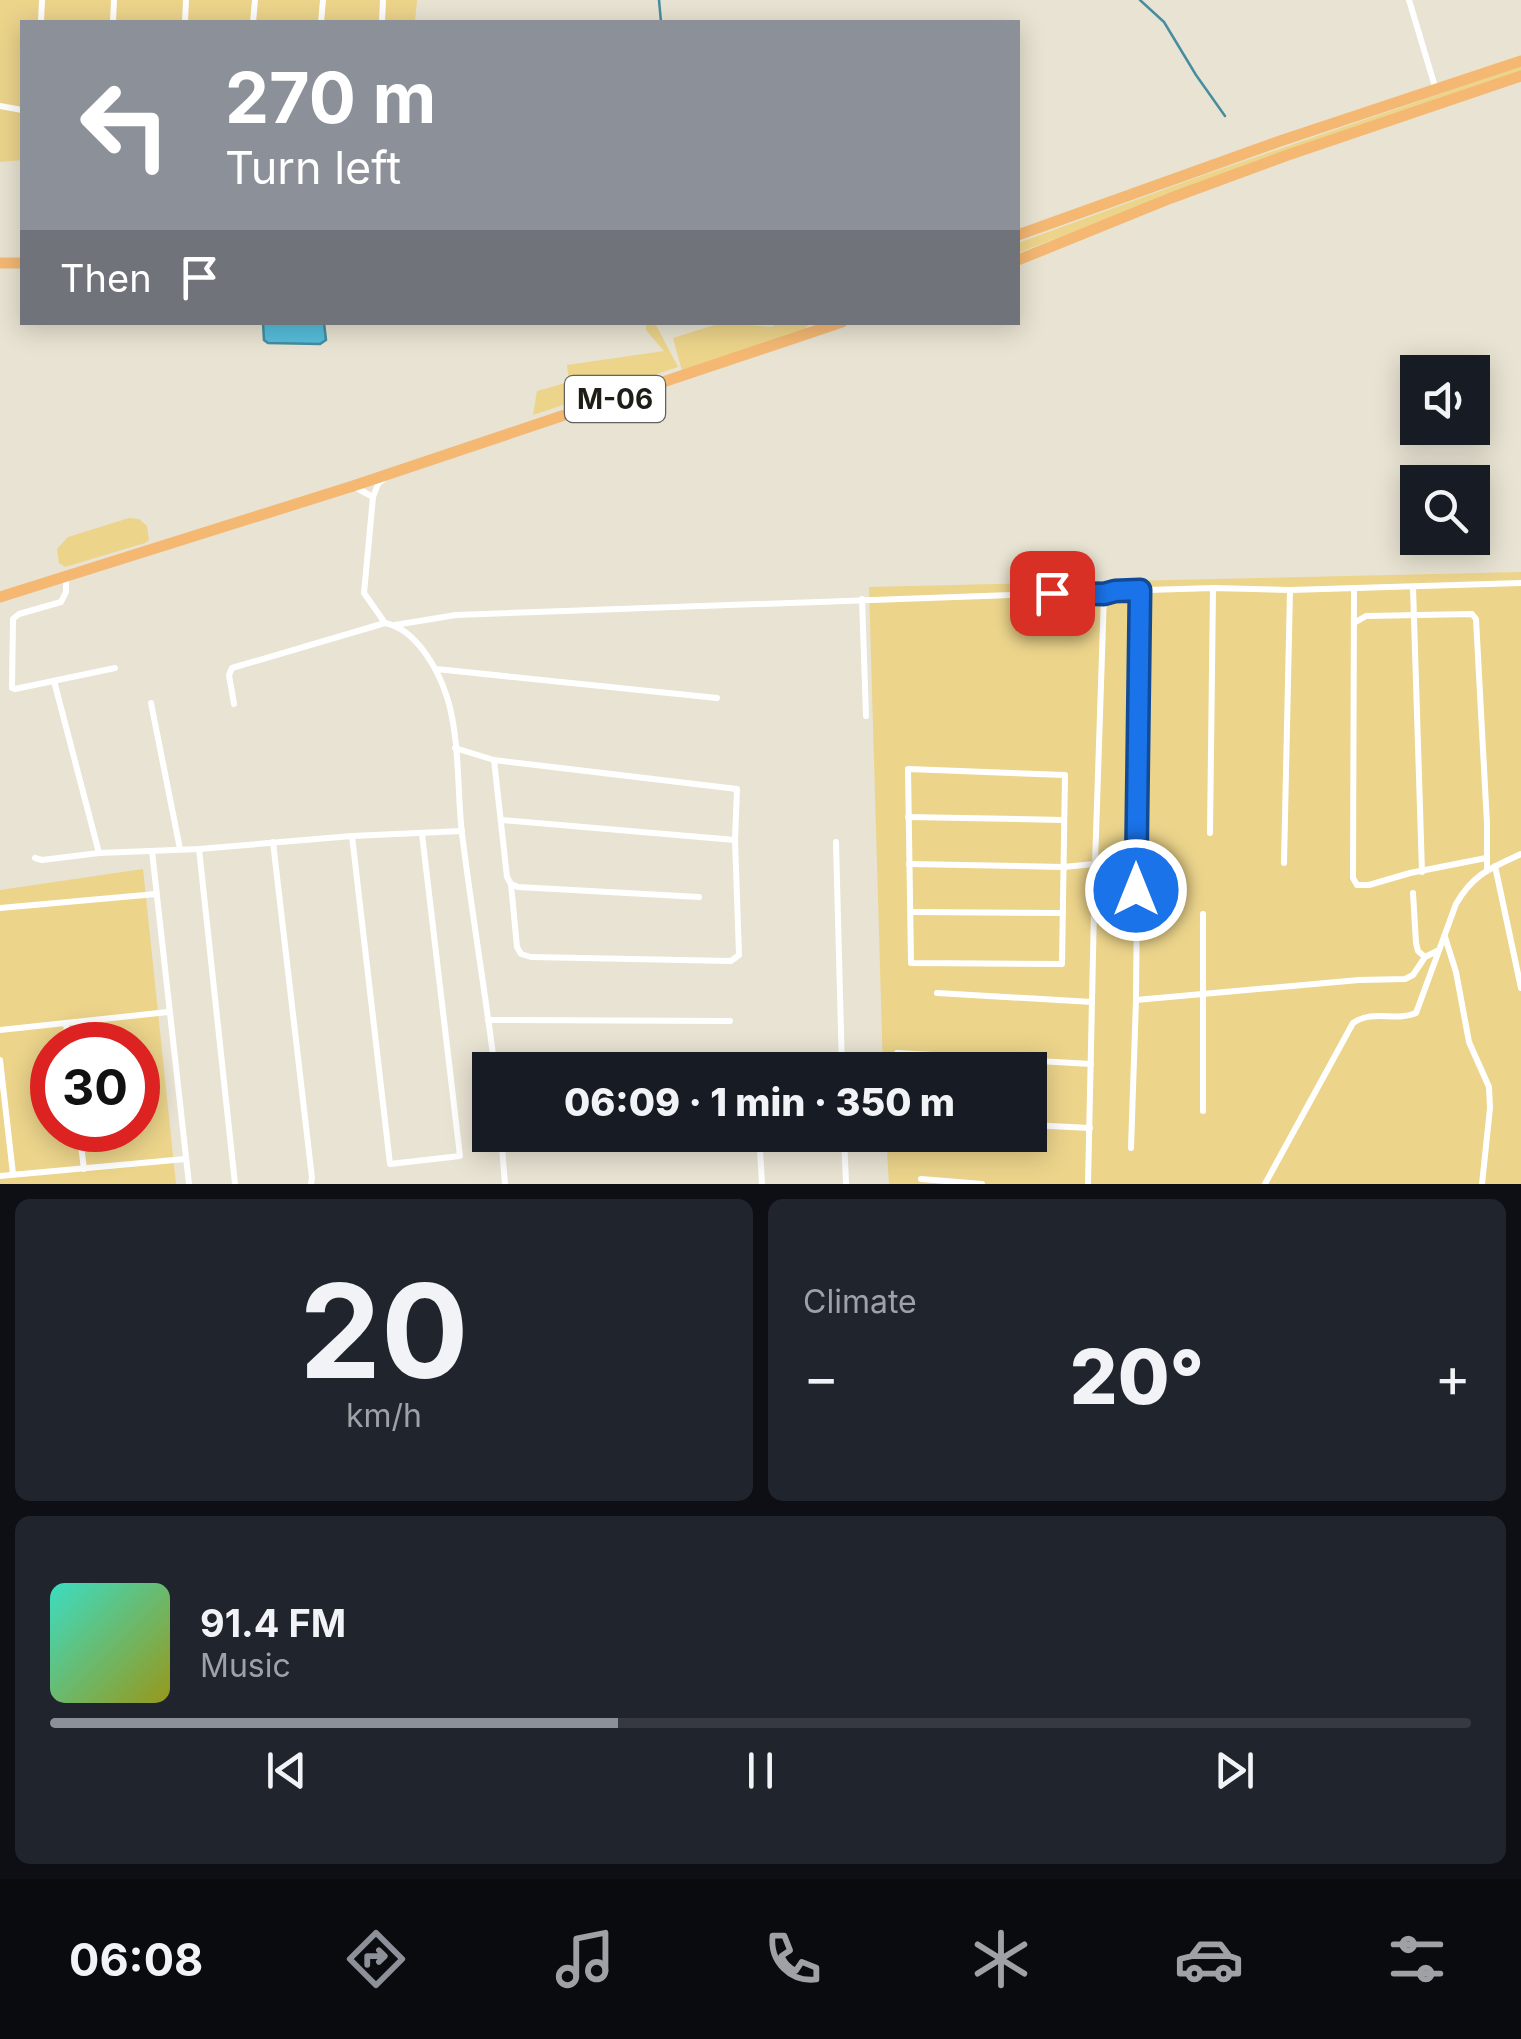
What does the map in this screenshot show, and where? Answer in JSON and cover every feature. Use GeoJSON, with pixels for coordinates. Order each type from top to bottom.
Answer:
{"type":"FeatureCollection","features":[{"type":"Feature","properties":{"kind":"highway"},"geometry":{"type":"LineString","coordinates":[[1020,233],[1521,61]]}},
{"type":"Feature","properties":{"kind":"highway"},"geometry":{"type":"LineString","coordinates":[[1020,259],[1285,156],[1521,76]]}},
{"type":"Feature","properties":{"kind":"highway","name":"М-06"},"geometry":{"type":"LineString","coordinates":[[0,598],[353,486],[833,325]]}},
{"type":"Feature","properties":{"kind":"street"},"geometry":{"type":"LineString","coordinates":[[1409,0],[1436,91]]}},
{"type":"Feature","properties":{"kind":"street"},"geometry":{"type":"LineString","coordinates":[[386,623],[364,593],[373,497],[378,484],[389,474]]}},
{"type":"Feature","properties":{"kind":"street"},"geometry":{"type":"LineString","coordinates":[[353,486],[373,497]]}},
{"type":"Feature","properties":{"kind":"street"},"geometry":{"type":"LineString","coordinates":[[66,578],[61,602],[19,614],[12,623],[12,688],[115,668]]}},
{"type":"Feature","properties":{"kind":"street"},"geometry":{"type":"LineString","coordinates":[[234,704],[228,675],[232,668],[386,623],[396,625],[456,615],[1140,590],[1521,583]]}},
{"type":"Feature","properties":{"kind":"street"},"geometry":{"type":"LineString","coordinates":[[1413,587],[1422,872]]}},
{"type":"Feature","properties":{"kind":"street"},"geometry":{"type":"LineString","coordinates":[[1210,832],[1213,588]]}},
{"type":"Feature","properties":{"kind":"street"},"geometry":{"type":"LineString","coordinates":[[1354,588],[1356,885],[1486,858]]}},
{"type":"Feature","properties":{"kind":"street"},"geometry":{"type":"LineString","coordinates":[[1131,1148],[1140,590]]}},
{"type":"Feature","properties":{"kind":"street"},"geometry":{"type":"LineString","coordinates":[[1284,864],[1290,590]]}},
{"type":"Feature","properties":{"kind":"street"},"geometry":{"type":"LineString","coordinates":[[1088,1184],[1104,594]]}},
{"type":"Feature","properties":{"kind":"street"},"geometry":{"type":"LineString","coordinates":[[862,599],[866,716]]}},
{"type":"Feature","properties":{"kind":"street"},"geometry":{"type":"LineString","coordinates":[[1354,622],[1366,616],[1472,614],[1476,619],[1486,858],[1521,988]]}},
{"type":"Feature","properties":{"kind":"street"},"geometry":{"type":"LineString","coordinates":[[396,625],[436,669],[451,712],[462,831],[492,1052]]}},
{"type":"Feature","properties":{"kind":"street"},"geometry":{"type":"LineString","coordinates":[[436,669],[717,698]]}},
{"type":"Feature","properties":{"kind":"street"},"geometry":{"type":"LineString","coordinates":[[54,681],[99,853]]}},
{"type":"Feature","properties":{"kind":"street"},"geometry":{"type":"LineString","coordinates":[[151,703],[180,849]]}},
{"type":"Feature","properties":{"kind":"street"},"geometry":{"type":"LineString","coordinates":[[455,748],[494,760],[737,788],[736,959],[521,954],[507,877],[494,760]]}},
{"type":"Feature","properties":{"kind":"street"},"geometry":{"type":"LineString","coordinates":[[908,769],[1064,774],[1062,964],[911,963],[908,816],[908,769]]}},
{"type":"Feature","properties":{"kind":"street"},"geometry":{"type":"LineString","coordinates":[[908,816],[1064,820]]}},
{"type":"Feature","properties":{"kind":"street"},"geometry":{"type":"LineString","coordinates":[[502,820],[735,840]]}},
{"type":"Feature","properties":{"kind":"street"},"geometry":{"type":"LineString","coordinates":[[34,858],[462,831]]}},
{"type":"Feature","properties":{"kind":"street"},"geometry":{"type":"LineString","coordinates":[[352,836],[390,1164],[460,1156],[422,834]]}},
{"type":"Feature","properties":{"kind":"street"},"geometry":{"type":"LineString","coordinates":[[274,842],[311,1184]]}},
{"type":"Feature","properties":{"kind":"street"},"geometry":{"type":"LineString","coordinates":[[836,842],[842,1052]]}},
{"type":"Feature","properties":{"kind":"street"},"geometry":{"type":"LineString","coordinates":[[198,850],[236,1184]]}},
{"type":"Feature","properties":{"kind":"street"},"geometry":{"type":"LineString","coordinates":[[152,852],[189,1184]]}},
{"type":"Feature","properties":{"kind":"street"},"geometry":{"type":"LineString","coordinates":[[1265,1184],[1353,1023],[1374,1015],[1416,1013],[1465,889],[1491,868],[1521,854]]}},
{"type":"Feature","properties":{"kind":"street"},"geometry":{"type":"LineString","coordinates":[[909,864],[1095,864]]}},
{"type":"Feature","properties":{"kind":"street"},"geometry":{"type":"LineString","coordinates":[[511,884],[699,897]]}},
{"type":"Feature","properties":{"kind":"street"},"geometry":{"type":"LineString","coordinates":[[1413,893],[1416,942],[1425,957]]}},
{"type":"Feature","properties":{"kind":"street"},"geometry":{"type":"LineString","coordinates":[[0,908],[156,894]]}},
{"type":"Feature","properties":{"kind":"street"},"geometry":{"type":"LineString","coordinates":[[910,912],[1063,914]]}},
{"type":"Feature","properties":{"kind":"street"},"geometry":{"type":"LineString","coordinates":[[1203,1110],[1204,914]]}},
{"type":"Feature","properties":{"kind":"street"},"geometry":{"type":"LineString","coordinates":[[1444,936],[1456,972],[1469,1042],[1486,1076],[1490,1095],[1482,1184]]}},
{"type":"Feature","properties":{"kind":"street"},"geometry":{"type":"LineString","coordinates":[[1136,1000],[1405,979],[1413,975],[1425,957],[1438,950]]}},
{"type":"Feature","properties":{"kind":"street"},"geometry":{"type":"LineString","coordinates":[[937,994],[1092,1002]]}},
{"type":"Feature","properties":{"kind":"street"},"geometry":{"type":"LineString","coordinates":[[75,1022],[168,1012]]}},
{"type":"Feature","properties":{"kind":"street"},"geometry":{"type":"LineString","coordinates":[[488,1020],[730,1021]]}},
{"type":"Feature","properties":{"kind":"street"},"geometry":{"type":"LineString","coordinates":[[0,1030],[30,1027]]}},
{"type":"Feature","properties":{"kind":"street"},"geometry":{"type":"LineString","coordinates":[[0,1060],[13,1174]]}},
{"type":"Feature","properties":{"kind":"street"},"geometry":{"type":"LineString","coordinates":[[1047,1062],[1091,1064]]}},
{"type":"Feature","properties":{"kind":"street"},"geometry":{"type":"LineString","coordinates":[[1047,1126],[1090,1128]]}},
{"type":"Feature","properties":{"kind":"street"},"geometry":{"type":"LineString","coordinates":[[82,1152],[84,1169]]}},
{"type":"Feature","properties":{"kind":"street"},"geometry":{"type":"LineString","coordinates":[[502,1152],[505,1184]]}},
{"type":"Feature","properties":{"kind":"street"},"geometry":{"type":"LineString","coordinates":[[760,1152],[762,1184]]}},
{"type":"Feature","properties":{"kind":"street"},"geometry":{"type":"LineString","coordinates":[[845,1152],[846,1184]]}},
{"type":"Feature","properties":{"kind":"street"},"geometry":{"type":"LineString","coordinates":[[0,1176],[185,1159]]}},
{"type":"Feature","properties":{"kind":"street"},"geometry":{"type":"LineString","coordinates":[[921,1179],[982,1184]]}},
{"type":"Feature","properties":{"kind":"shaded area"},"geometry":{"type":"Polygon","coordinates":[[[0,0],[417,0],[415,20],[20,20],[20,160],[0,162],[0,0]]]}},
{"type":"Feature","properties":{"kind":"shaded area"},"geometry":{"type":"Polygon","coordinates":[[[1521,66],[1521,71],[1206,181],[1020,252],[1020,242],[1521,66]]]}},
{"type":"Feature","properties":{"kind":"shaded area"},"geometry":{"type":"Polygon","coordinates":[[[646,325],[656,325],[678,367],[533,415],[537,391],[569,382],[567,365],[664,351],[646,325]]]}},
{"type":"Feature","properties":{"kind":"shaded area"},"geometry":{"type":"Polygon","coordinates":[[[715,325],[809,325],[682,371],[673,338],[715,325]]]}},
{"type":"Feature","properties":{"kind":"shaded area"},"geometry":{"type":"Polygon","coordinates":[[[129,518],[139,519],[147,526],[149,540],[65,567],[59,563],[57,549],[68,537],[129,518]]]}},
{"type":"Feature","properties":{"kind":"shaded area"},"geometry":{"type":"Polygon","coordinates":[[[1521,572],[1521,1184],[889,1184],[887,1152],[1047,1152],[1047,1052],[882,1052],[869,587],[1521,572]]]}},
{"type":"Feature","properties":{"kind":"shaded area"},"geometry":{"type":"Polygon","coordinates":[[[143,869],[159,1022],[30,1022],[30,1152],[160,1152],[160,1031],[176,1184],[0,1184],[0,890],[143,869]]]}},
{"type":"Feature","properties":{"kind":"water"},"geometry":{"type":"Polygon","coordinates":[[[263,325],[324,325],[326,340],[320,344],[264,340],[263,325]]]}},
{"type":"Feature","properties":{"kind":"waterway"},"geometry":{"type":"LineString","coordinates":[[659,0],[661,20]]}},
{"type":"Feature","properties":{"kind":"waterway"},"geometry":{"type":"LineString","coordinates":[[1140,0],[1164,22],[1225,116]]}},
{"type":"Feature","properties":{"kind":"route"},"geometry":{"type":"LineString","coordinates":[[1052,593],[1140,590],[1136,890]]}}]}
